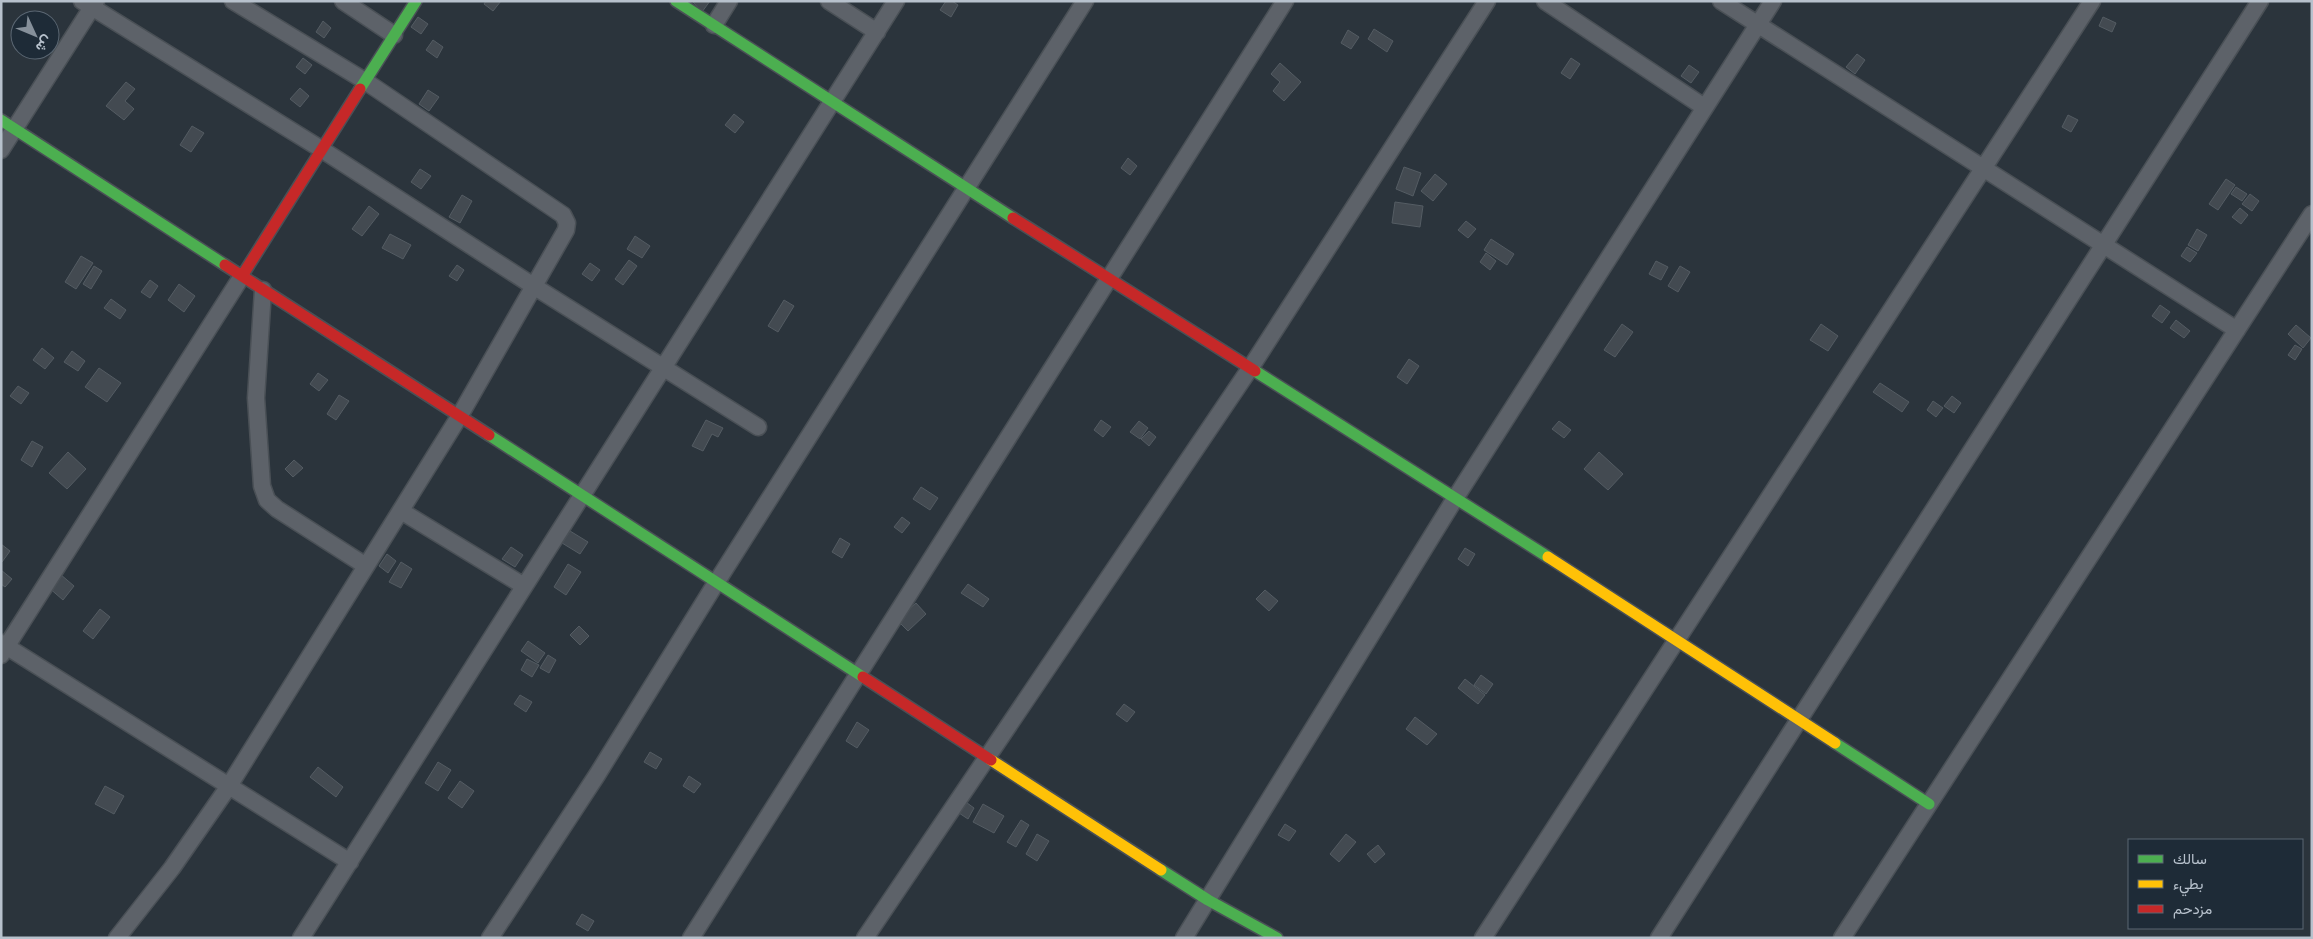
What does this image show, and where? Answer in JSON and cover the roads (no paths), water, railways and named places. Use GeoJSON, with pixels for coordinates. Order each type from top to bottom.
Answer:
{"type":"FeatureCollection","features":[{"type":"Feature","properties":{"kind":"street"},"geometry":{"type":"LineString","coordinates":[[117,938],[172,868],[229,786],[459,417],[566,230],[563,215],[365,81],[233,1]]}},
{"type":"Feature","properties":{"kind":"street"},"geometry":{"type":"LineString","coordinates":[[343,1],[394,35]]}},
{"type":"Feature","properties":{"kind":"street"},"geometry":{"type":"LineString","coordinates":[[350,862],[3,648],[416,1]]}},
{"type":"Feature","properties":{"kind":"street"},"geometry":{"type":"LineString","coordinates":[[676,1],[1108,279],[1251,367],[1374,448],[1456,497],[1929,804]]}},
{"type":"Feature","properties":{"kind":"street"},"geometry":{"type":"LineString","coordinates":[[714,25],[729,1]]}},
{"type":"Feature","properties":{"kind":"street"},"geometry":{"type":"LineString","coordinates":[[829,1],[877,32]]}},
{"type":"Feature","properties":{"kind":"street"},"geometry":{"type":"LineString","coordinates":[[301,938],[896,1]]}},
{"type":"Feature","properties":{"kind":"street"},"geometry":{"type":"LineString","coordinates":[[490,938],[597,775],[716,583],[1085,1]]}},
{"type":"Feature","properties":{"kind":"street"},"geometry":{"type":"LineString","coordinates":[[691,938],[859,676],[1285,1]]}},
{"type":"Feature","properties":{"kind":"street"},"geometry":{"type":"LineString","coordinates":[[865,938],[1251,367],[1486,1]]}},
{"type":"Feature","properties":{"kind":"street"},"geometry":{"type":"LineString","coordinates":[[1545,1],[1704,107]]}},
{"type":"Feature","properties":{"kind":"street"},"geometry":{"type":"LineString","coordinates":[[1721,1],[2237,330]]}},
{"type":"Feature","properties":{"kind":"street"},"geometry":{"type":"LineString","coordinates":[[1184,938],[1456,497],[1773,1]]}},
{"type":"Feature","properties":{"kind":"street"},"geometry":{"type":"LineString","coordinates":[[1483,938],[1678,641],[2092,1]]}},
{"type":"Feature","properties":{"kind":"street"},"geometry":{"type":"LineString","coordinates":[[1659,938],[2260,1]]}},
{"type":"Feature","properties":{"kind":"street"},"geometry":{"type":"LineString","coordinates":[[1,150],[8,125],[90,3],[662,368],[758,427]]}},
{"type":"Feature","properties":{"kind":"street"},"geometry":{"type":"LineString","coordinates":[[8,125],[1208,900],[1277,938]]}},
{"type":"Feature","properties":{"kind":"street"},"geometry":{"type":"LineString","coordinates":[[1842,938],[2312,214]]}},
{"type":"Feature","properties":{"kind":"street"},"geometry":{"type":"LineString","coordinates":[[263,290],[256,398],[262,486],[268,500],[277,509],[366,566]]}},
{"type":"Feature","properties":{"kind":"street"},"geometry":{"type":"LineString","coordinates":[[401,511],[524,586]]}}]}
